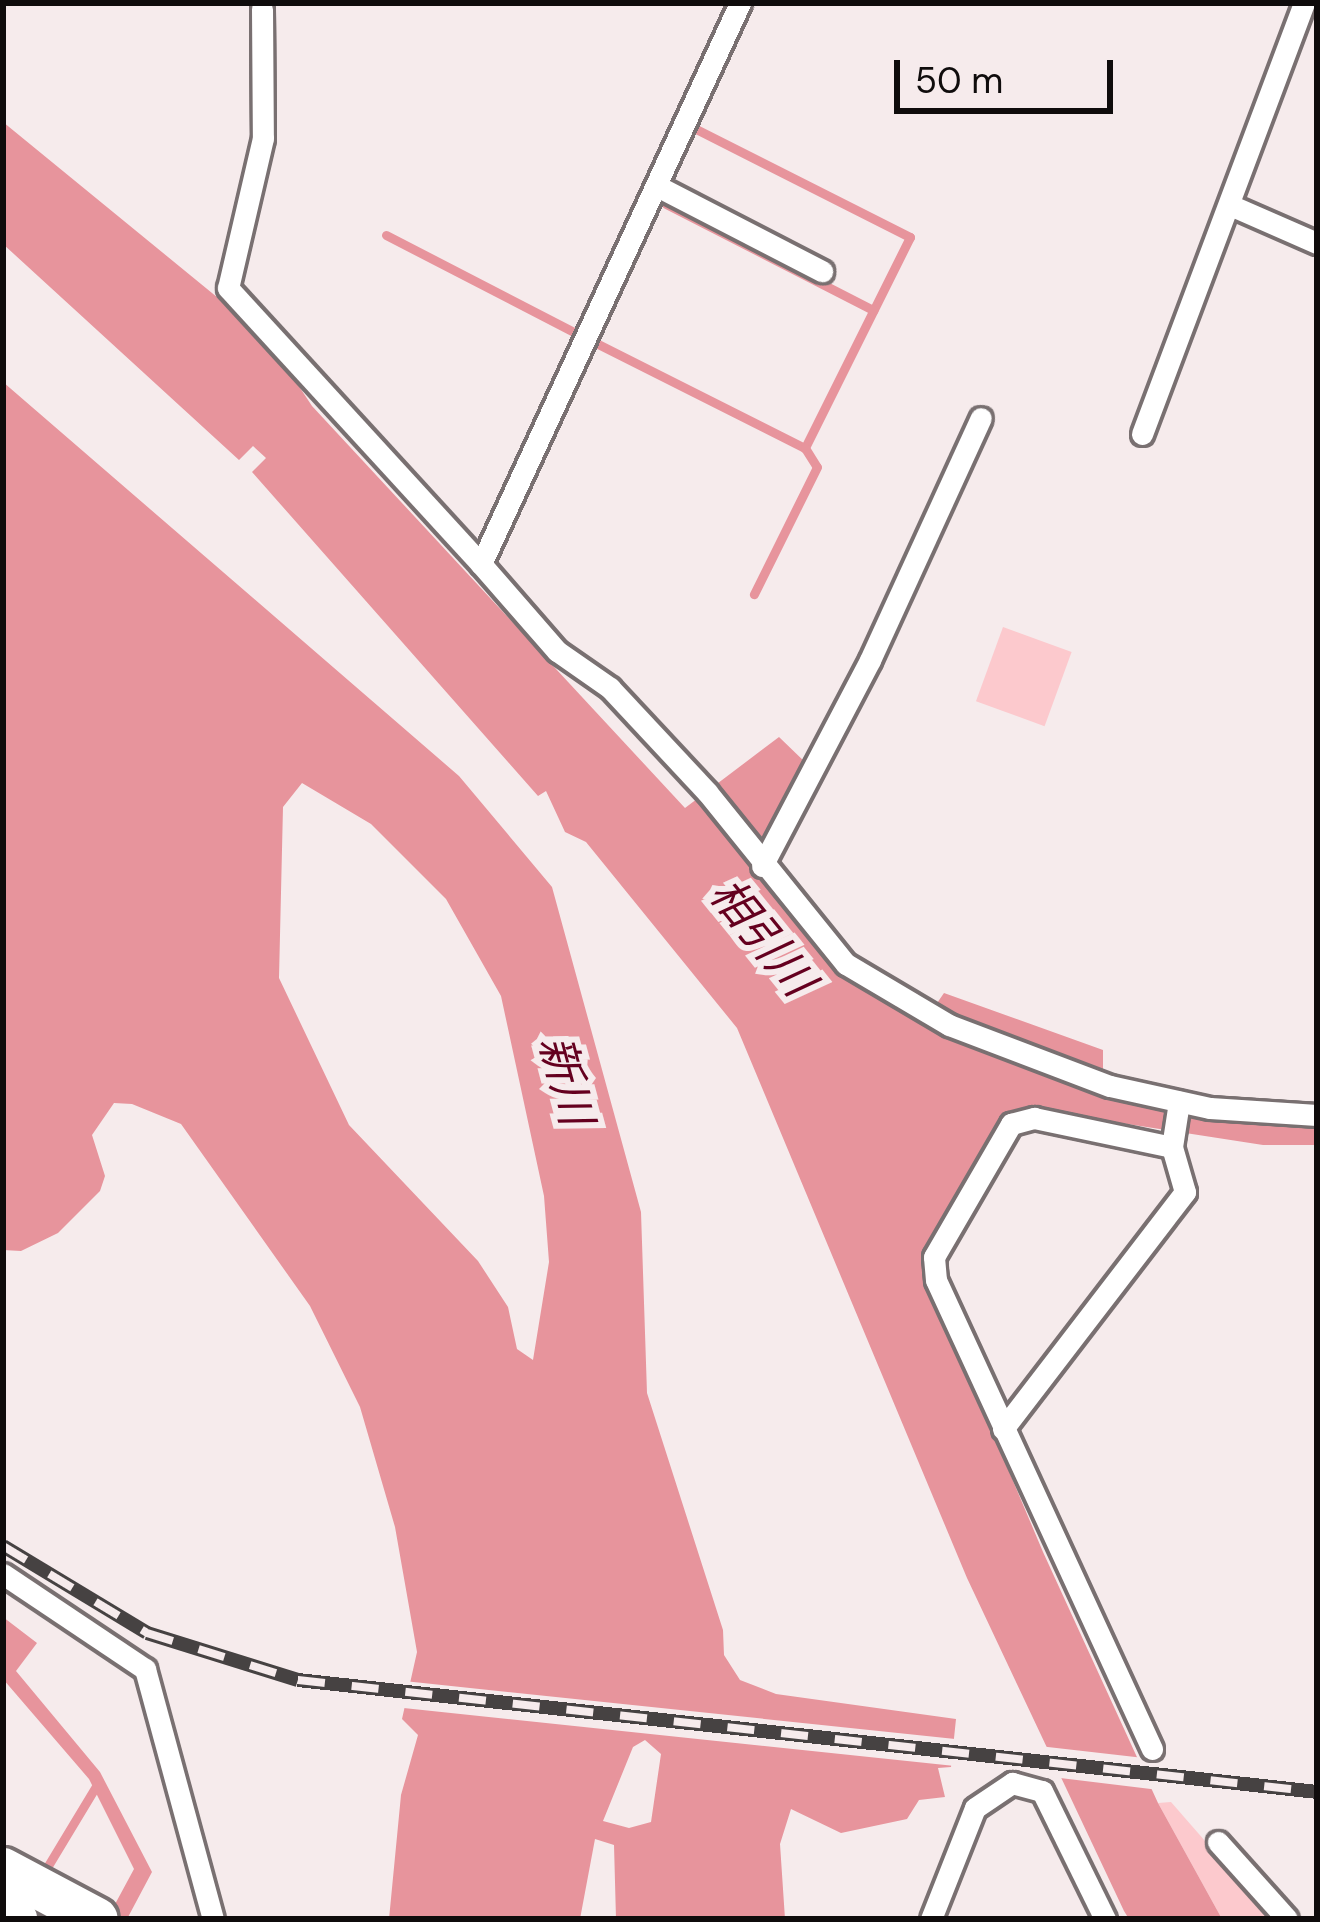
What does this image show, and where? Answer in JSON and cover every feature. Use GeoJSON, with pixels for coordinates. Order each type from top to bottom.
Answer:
{"type":"FeatureCollection","features":[{"type":"Feature","properties":{"kind":"highway"},"geometry":{"type":"LineString","coordinates":[[3,1869],[97,1919]]}},
{"type":"Feature","properties":{"kind":"highway"},"geometry":{"type":"LineString","coordinates":[[3,1912],[16,1919]]}},
{"type":"Feature","properties":{"kind":"street"},"geometry":{"type":"LineString","coordinates":[[481,564],[740,3]]}},
{"type":"Feature","properties":{"kind":"street"},"geometry":{"type":"LineString","coordinates":[[1142,434],[1304,3]]}},
{"type":"Feature","properties":{"kind":"street"},"geometry":{"type":"LineString","coordinates":[[262,9],[262,138],[228,288],[557,651],[610,688],[707,792],[758,861],[846,964],[930,1016],[1102,1083],[1179,1105],[1317,1115]]}},
{"type":"Feature","properties":{"kind":"street"},"geometry":{"type":"LineString","coordinates":[[657,186],[822,271]]}},
{"type":"Feature","properties":{"kind":"street"},"geometry":{"type":"LineString","coordinates":[[1230,205],[1317,243]]}},
{"type":"Feature","properties":{"kind":"street"},"geometry":{"type":"LineString","coordinates":[[771,244],[782,222]]}},
{"type":"Feature","properties":{"kind":"street"},"geometry":{"type":"LineString","coordinates":[[758,861],[870,660],[981,418]]}},
{"type":"Feature","properties":{"kind":"street"},"geometry":{"type":"LineString","coordinates":[[1003,1429],[1185,1192],[1172,1143],[1179,1105]]}},
{"type":"Feature","properties":{"kind":"street"},"geometry":{"type":"LineString","coordinates":[[1152,1749],[936,1280],[934,1257],[1003,1134],[1034,1118],[1172,1143]]}},
{"type":"Feature","properties":{"kind":"street"},"geometry":{"type":"LineString","coordinates":[[3,1574],[145,1669],[213,1919]]}},
{"type":"Feature","properties":{"kind":"street"},"geometry":{"type":"LineString","coordinates":[[931,1919],[975,1808],[1012,1783],[1042,1791],[1105,1919]]}},
{"type":"Feature","properties":{"kind":"street"},"geometry":{"type":"LineString","coordinates":[[1218,1842],[1287,1919]]}},
{"type":"Feature","properties":{"kind":"shaded area"},"geometry":{"type":"Polygon","coordinates":[[[1003,627],[1072,652],[1045,726],[976,701],[1003,627]]]}},
{"type":"Feature","properties":{"kind":"shaded area"},"geometry":{"type":"Polygon","coordinates":[[[1171,1802],[1273,1919],[1222,1919],[1158,1803],[1171,1802]]]}},
{"type":"Feature","properties":{"kind":"water","name":"相引川"},"geometry":{"type":"Polygon","coordinates":[[[3,122],[267,338],[312,406],[685,808],[779,737],[807,764],[773,839],[748,861],[836,967],[924,1022],[944,993],[1103,1050],[1103,1096],[1264,1125],[1317,1126],[1317,1145],[1263,1145],[1024,1108],[995,1128],[930,1245],[933,1291],[1043,1552],[1158,1803],[1222,1919],[1129,1919],[1124,1911],[967,1578],[737,1028],[586,842],[565,832],[546,791],[538,796],[252,472],[266,458],[253,446],[239,460],[3,244],[3,122]]]}},
{"type":"Feature","properties":{"kind":"water","name":"新川"},"geometry":{"type":"Polygon","coordinates":[[[3,382],[459,776],[552,887],[641,1212],[647,1393],[723,1630],[724,1655],[740,1680],[776,1694],[956,1719],[951,1767],[938,1768],[945,1797],[919,1800],[907,1819],[841,1833],[791,1809],[780,1844],[785,1919],[616,1919],[614,1845],[595,1839],[580,1919],[389,1919],[401,1795],[418,1735],[402,1719],[417,1652],[395,1527],[360,1407],[310,1306],[181,1124],[132,1104],[114,1103],[92,1135],[105,1176],[100,1191],[58,1233],[21,1251],[3,1250],[3,382]],[[302,783],[283,807],[279,978],[349,1125],[478,1261],[508,1307],[517,1349],[533,1360],[549,1262],[544,1196],[501,996],[446,899],[371,824],[302,783]],[[645,1740],[633,1747],[603,1821],[629,1828],[651,1822],[661,1754],[645,1740]]]}},
{"type":"Feature","properties":{"kind":"water"},"geometry":{"type":"Polygon","coordinates":[[[3,1617],[37,1643],[16,1671],[100,1772],[152,1872],[127,1919],[107,1919],[134,1869],[89,1779],[3,1679],[3,1617]]]}},
{"type":"Feature","properties":{"kind":"pier"},"geometry":{"type":"Polygon","coordinates":[[[404,1681],[960,1739],[957,1766],[401,1708],[404,1681]]]}},
{"type":"Feature","properties":{"kind":"pier"},"geometry":{"type":"Polygon","coordinates":[[[1039,1746],[1144,1758],[1159,1790],[1052,1777],[1039,1746]]]}},
{"type":"Feature","properties":{"kind":"waterway"},"geometry":{"type":"LineString","coordinates":[[694,128],[910,237],[805,448]]}},
{"type":"Feature","properties":{"kind":"waterway"},"geometry":{"type":"LineString","coordinates":[[666,204],[873,310]]}},
{"type":"Feature","properties":{"kind":"waterway"},"geometry":{"type":"LineString","coordinates":[[386,235],[582,336]]}},
{"type":"Feature","properties":{"kind":"waterway"},"geometry":{"type":"LineString","coordinates":[[592,341],[805,448],[817,467],[754,594]]}},
{"type":"Feature","properties":{"kind":"waterway"},"geometry":{"type":"LineString","coordinates":[[43,1874],[98,1783]]}},
{"type":"Feature","properties":{"kind":"railway"},"geometry":{"type":"LineString","coordinates":[[3,1546],[147,1633],[298,1680],[1317,1792]]}}]}
